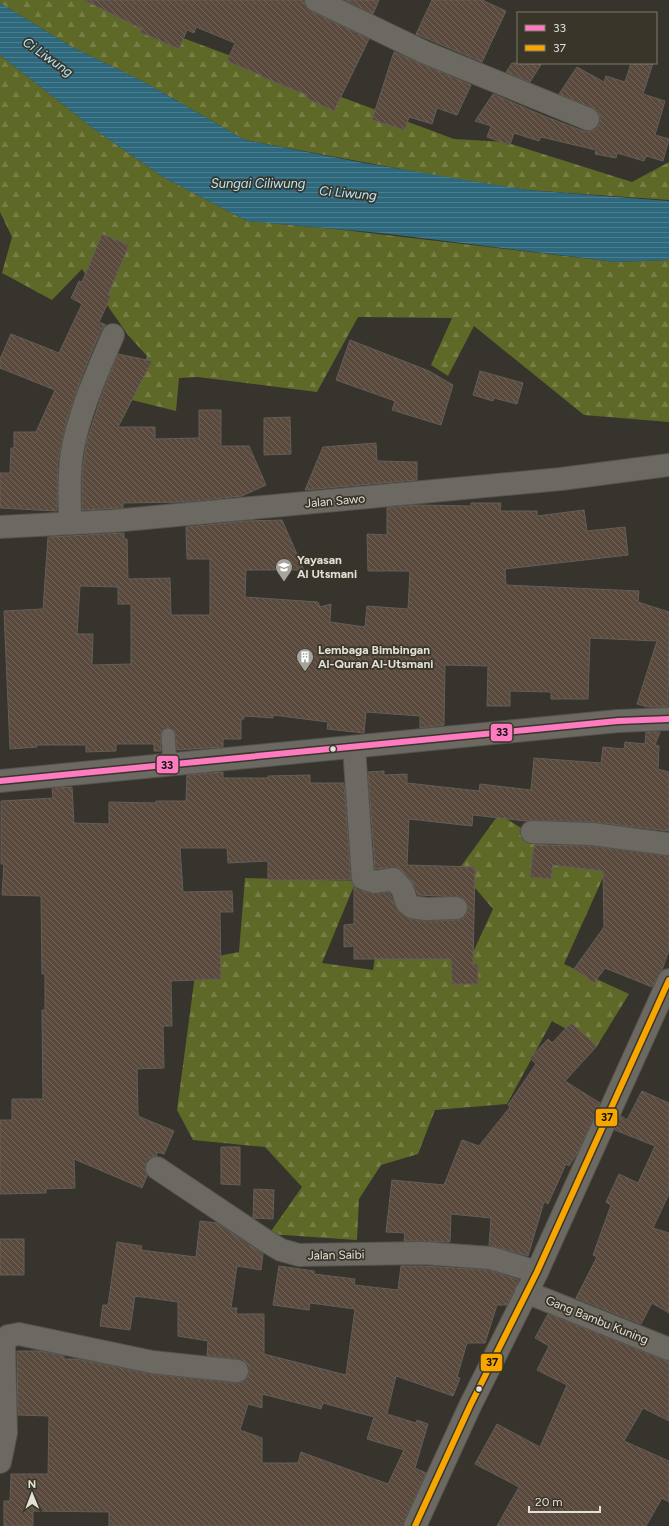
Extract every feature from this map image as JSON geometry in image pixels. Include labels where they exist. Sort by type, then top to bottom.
[{"type":"street","points":[[316,0],[424,52],[588,118]]},
{"type":"street","points":[[70,523],[70,472],[75,437],[88,396],[112,335]]},
{"type":"street","name":"Jalan Sawo","points":[[0,527],[129,520],[553,480],[669,465]]},
{"type":"street","points":[[0,781],[618,721],[669,719]]},
{"type":"street","points":[[354,747],[363,878],[375,882],[393,879],[402,888],[408,903],[412,906],[426,909],[456,908]]},
{"type":"street","points":[[532,832],[592,834],[669,844]]},
{"type":"street","points":[[415,1526],[526,1292],[537,1272],[669,980]]},
{"type":"street","name":"Jalan Saibi","points":[[157,1168],[266,1241],[281,1250],[299,1255],[423,1253],[491,1258],[537,1272]]},
{"type":"street","name":"Gang Bambu Kuning","points":[[526,1292],[669,1349]]},
{"type":"street","points":[[0,1462],[3,1433],[4,1344],[8,1336],[12,1334],[19,1334],[152,1362],[237,1371]]},
{"type":"lane","points":[[168,735],[170,765]]},
{"type":"green space","points":[[0,0],[101,0],[100,7],[454,139],[505,142],[632,182],[669,162],[669,200],[527,190],[449,178],[245,140],[144,82],[70,46],[0,3]]},
{"type":"green space","points":[[0,55],[94,129],[163,177],[247,221],[335,229],[616,262],[669,260],[669,422],[584,415],[474,326],[448,376],[431,365],[452,318],[358,317],[317,392],[198,377],[179,378],[176,411],[132,400],[147,356],[128,335],[82,269],[52,300],[2,273],[12,237],[0,212]]},
{"type":"green space","points":[[499,814],[570,859],[606,871],[564,964],[629,994],[597,1046],[552,1021],[507,1104],[435,1110],[418,1154],[381,1165],[359,1199],[357,1240],[269,1234],[302,1187],[265,1147],[193,1140],[177,1110],[197,960],[239,952],[245,878],[356,881],[322,963],[373,970],[378,939],[469,961],[493,909],[459,869]]},
{"type":"water","name":"Sungai Ciliwung","points":[[0,3],[70,46],[144,82],[245,140],[364,163],[527,190],[669,201],[669,260],[616,262],[381,233],[247,221],[163,177],[94,129],[0,55]]},
{"type":"building","points":[[84,0],[304,0],[306,7],[311,11],[369,39],[334,111],[306,98],[307,95],[227,61],[235,43],[196,27],[194,33],[187,30],[179,49],[140,32],[142,29]]},
{"type":"building","points":[[345,0],[379,0],[373,14]]},
{"type":"building","points":[[432,0],[482,0],[506,11],[482,62],[416,34]]},
{"type":"building","points":[[394,52],[471,85],[457,115],[437,108],[432,124],[409,117],[405,130],[372,120]]},
{"type":"building","points":[[512,63],[541,64],[530,82],[506,72]]},
{"type":"building","points":[[631,64],[653,64],[643,94],[665,101],[655,135],[669,139],[663,161],[646,156],[644,161],[617,153],[616,158],[595,154],[596,150],[541,137],[539,141],[514,133],[510,145],[487,137],[491,126],[475,121],[493,94],[583,131],[590,131],[596,129],[600,123],[598,111],[559,94],[577,67],[604,82],[606,76],[625,82]]},
{"type":"building","points":[[102,234],[129,245],[108,295],[111,296],[99,322],[106,325],[101,330],[83,373],[67,419],[58,461],[57,511],[0,508],[0,473],[10,473],[11,448],[14,448],[14,432],[36,432],[55,390],[0,368],[0,359],[11,334],[59,353],[82,304],[71,298],[79,281],[82,282]]},
{"type":"building","points":[[350,340],[429,371],[453,385],[441,425],[392,410],[395,401],[336,380]]},
{"type":"building","points":[[118,354],[152,361],[118,427],[155,427],[155,439],[199,438],[199,410],[221,410],[221,446],[249,446],[266,485],[242,496],[184,502],[123,503],[123,508],[82,510],[82,471],[87,441],[101,397]]},
{"type":"building","points":[[480,371],[523,383],[517,404],[494,398],[493,401],[473,395]]},
{"type":"building","points":[[290,417],[291,454],[264,455],[264,418]]},
{"type":"building","points":[[376,443],[377,461],[417,462],[417,480],[305,490],[323,447]]},
{"type":"building","points":[[471,503],[501,503],[500,511],[537,511],[537,516],[584,510],[587,531],[625,527],[628,555],[505,569],[506,585],[639,591],[638,602],[669,612],[668,707],[648,707],[637,704],[657,641],[590,638],[588,699],[551,699],[551,692],[510,691],[510,706],[487,706],[488,666],[445,665],[444,725],[420,728],[420,716],[366,712],[364,733],[327,729],[328,722],[273,715],[273,718],[244,716],[244,719],[241,719],[241,739],[223,739],[223,747],[177,750],[175,731],[168,727],[161,732],[161,751],[154,751],[154,744],[116,744],[116,751],[86,752],[86,745],[36,745],[37,747],[10,749],[4,611],[43,609],[48,537],[124,533],[124,539],[127,539],[128,579],[170,578],[171,615],[210,615],[210,559],[187,559],[186,527],[246,521],[282,520],[304,570],[246,570],[245,597],[318,602],[320,607],[331,604],[330,622],[365,627],[367,606],[408,609],[410,571],[368,571],[367,534],[387,535],[387,508],[417,505],[471,506]],"holes":[[[80,586],[118,587],[118,604],[131,604],[131,664],[92,665],[93,634],[77,634]]]},
{"type":"building","points":[[646,732],[660,732],[655,745],[659,746],[658,769],[669,772],[669,831],[594,822],[526,821],[473,815],[472,826],[409,819],[407,865],[475,867],[473,964],[478,964],[478,984],[452,984],[451,959],[354,959],[354,946],[344,947],[344,925],[354,924],[354,886],[371,894],[389,892],[399,912],[410,919],[426,921],[457,920],[463,918],[467,914],[468,908],[466,901],[462,897],[418,895],[411,879],[397,867],[375,869],[368,772],[384,771],[384,775],[407,774],[407,783],[479,791],[480,784],[531,790],[534,758],[601,763],[603,747],[624,749],[625,742],[645,744]]},
{"type":"building","points":[[223,772],[223,778],[268,778],[268,776],[310,775],[310,783],[344,783],[351,880],[268,880],[268,861],[228,863],[227,848],[180,848],[183,892],[232,891],[233,912],[220,912],[221,979],[171,981],[172,1026],[163,1026],[164,1068],[137,1069],[138,1116],[174,1131],[164,1154],[158,1152],[156,1156],[151,1157],[146,1161],[145,1168],[147,1176],[142,1188],[74,1159],[75,1188],[46,1189],[46,1193],[0,1194],[0,1120],[12,1120],[12,1099],[43,1099],[42,1010],[45,1010],[45,974],[42,974],[41,896],[2,895],[4,864],[1,864],[1,801],[53,798],[52,788],[72,787],[74,823],[109,824],[109,802],[156,803],[156,801],[186,801],[187,775]]},
{"type":"building","points":[[534,845],[591,846],[669,856],[669,950],[662,970],[652,987],[605,968],[594,983],[574,969],[604,927],[603,871],[553,865],[551,879],[530,877]]},
{"type":"building","points":[[571,1023],[597,1046],[565,1081],[600,1103],[578,1152],[569,1166],[566,1164],[548,1204],[544,1202],[528,1256],[489,1245],[491,1218],[451,1214],[450,1242],[404,1241],[405,1233],[386,1232],[392,1180],[444,1185],[462,1140],[479,1146],[510,1107],[508,1105],[536,1064],[530,1058],[548,1039],[552,1043]]},
{"type":"building","points":[[642,1091],[669,1103],[669,1194],[653,1228],[669,1233],[669,1313],[652,1303],[641,1324],[576,1298],[597,1257],[593,1255],[611,1205],[606,1202],[619,1174],[638,1183],[655,1146],[615,1130],[621,1116],[627,1120]]},
{"type":"building","points":[[221,1147],[240,1147],[240,1185],[221,1184]]},
{"type":"building","points":[[254,1189],[274,1190],[273,1219],[253,1218]]},
{"type":"building","points":[[200,1221],[217,1223],[263,1254],[261,1270],[237,1266],[231,1308],[237,1308],[236,1314],[264,1314],[264,1354],[346,1375],[355,1309],[310,1303],[309,1310],[273,1305],[279,1266],[314,1271],[314,1274],[355,1279],[354,1285],[398,1290],[401,1266],[489,1270],[519,1280],[507,1305],[497,1305],[485,1343],[467,1343],[457,1377],[460,1378],[453,1396],[396,1376],[387,1414],[416,1423],[417,1420],[428,1424],[415,1468],[426,1473],[402,1526],[109,1526],[109,1512],[33,1511],[33,1526],[4,1526],[4,1501],[10,1501],[11,1474],[48,1474],[49,1416],[18,1415],[17,1351],[41,1351],[64,1356],[64,1359],[77,1359],[151,1374],[236,1383],[242,1382],[247,1378],[249,1366],[244,1361],[207,1355],[208,1341],[178,1336],[178,1302],[135,1296],[130,1330],[100,1326],[103,1305],[108,1305],[117,1242],[142,1246],[141,1250],[196,1257]],"holes":[[[262,1394],[321,1409],[323,1403],[374,1417],[367,1439],[404,1450],[388,1484],[301,1452],[298,1463],[262,1463],[262,1438],[240,1430],[248,1404],[262,1408]]]},
{"type":"building","points":[[0,1239],[24,1239],[24,1275],[0,1275]]},
{"type":"building","points":[[548,1314],[669,1362],[669,1421],[643,1408],[624,1441],[669,1461],[669,1502],[662,1498],[646,1526],[497,1526],[519,1487],[475,1464],[497,1424],[540,1447],[567,1385],[537,1370],[549,1346],[535,1338]]},
{"type":"transit line","name":"33","points":[[0,781],[618,721],[669,719]]},
{"type":"transit line","name":"37","points":[[415,1526],[470,1406],[537,1272],[669,980]]},
{"type":"place","name":"Yayasan Al Utsmani","points":[[284,582]]},
{"type":"place","name":"Lembaga Bimbingan Al-Quran Al-Utsmani","points":[[305,672]]},
{"type":"water label","name":"Ci Liwung","points":[[48,57]]},
{"type":"water label","name":"Ci Liwung","points":[[348,193]]}]
